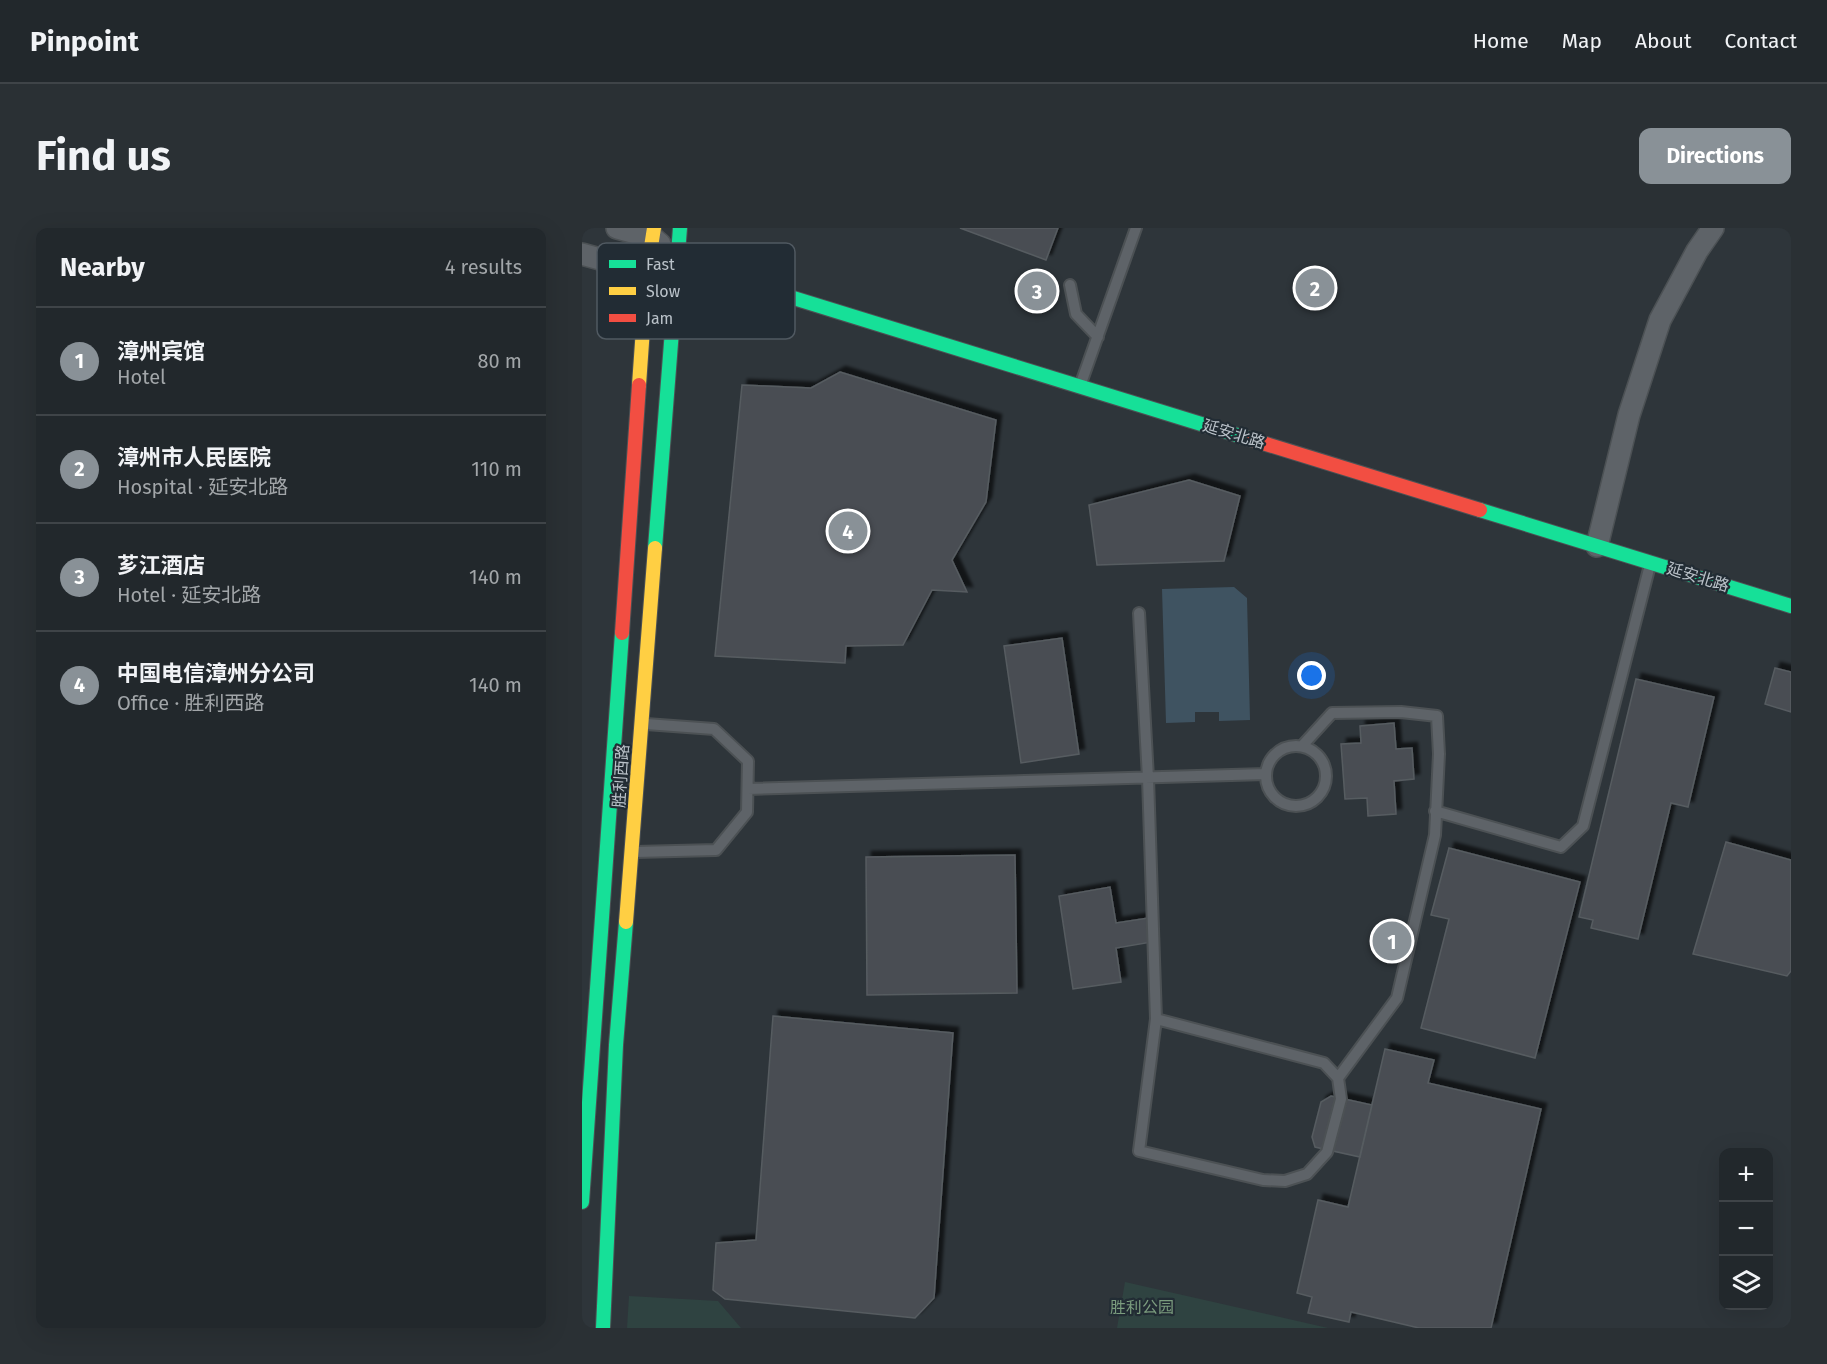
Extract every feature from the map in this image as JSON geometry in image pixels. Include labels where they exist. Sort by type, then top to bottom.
[{"type":"main road","name":"胜利西路","points":[[679,243],[680,228]]},
{"type":"main road","name":"延安北路","points":[[795,298],[1791,606]]},
{"type":"main road","name":"胜利西路","points":[[582,1202],[586,1068],[642,339]]},
{"type":"main road","name":"胜利西路","points":[[603,1328],[616,1045],[671,339]]},
{"type":"street","points":[[616,228],[654,233]]},
{"type":"street","points":[[1597,546],[1629,415],[1660,320],[1697,251],[1713,228]]},
{"type":"street","points":[[582,254],[597,258]]},
{"type":"lane","points":[[1080,386],[1136,228]]},
{"type":"lane","points":[[1070,285],[1076,314],[1098,337]]},
{"type":"lane","points":[[1435,811],[1561,847],[1583,826],[1650,562]]},
{"type":"lane","points":[[1139,613],[1148,778],[1156,1019],[1139,1151],[1263,1180],[1285,1181],[1307,1174],[1327,1152],[1341,1099],[1338,1078],[1324,1063],[1156,1019]]},
{"type":"lane","points":[[1302,746],[1332,713],[1401,712],[1437,716],[1439,754],[1435,835],[1398,998],[1338,1078]]},
{"type":"lane","points":[[631,853],[716,850],[747,812],[748,761],[714,729],[641,724]]},
{"type":"lane","points":[[1291,746],[1302,746],[1312,750],[1324,766],[1324,786],[1313,801],[1295,807],[1285,805],[1270,793],[1266,784],[1266,774],[1274,755],[1291,746]]},
{"type":"lane","points":[[748,789],[1266,774]]},
{"type":"green space","name":"胜利公园","points":[[1125,1282],[1328,1328],[1117,1328]]},
{"type":"green space","points":[[629,1296],[718,1301],[741,1328],[627,1328]]},
{"type":"water","points":[[1234,587],[1247,598],[1250,720],[1219,721],[1219,712],[1195,712],[1195,722],[1166,723],[1162,589]]},
{"type":"building","points":[[960,228],[1058,228],[1046,260]]},
{"type":"building","points":[[840,372],[996,420],[986,502],[952,560],[967,592],[932,590],[903,645],[846,646],[845,663],[715,656],[742,385],[811,388]]},
{"type":"building","points":[[1189,480],[1240,496],[1224,561],[1097,565],[1089,505]]},
{"type":"building","points":[[1062,638],[1079,754],[1021,763],[1004,646]]},
{"type":"building","points":[[1775,668],[1791,672],[1791,712],[1765,704]]},
{"type":"building","points":[[1636,679],[1714,697],[1688,807],[1671,803],[1638,939],[1591,928],[1593,920],[1579,917]]},
{"type":"building","points":[[1394,723],[1396,749],[1412,748],[1414,779],[1394,781],[1396,814],[1368,816],[1367,798],[1345,799],[1341,744],[1361,743],[1360,726]]},
{"type":"building","points":[[1726,842],[1791,860],[1791,971],[1787,976],[1693,954]]},
{"type":"building","points":[[1449,848],[1580,882],[1535,1058],[1421,1028],[1449,919],[1431,915]]},
{"type":"building","points":[[1015,855],[1017,993],[867,995],[866,857]]},
{"type":"building","points":[[1110,887],[1116,923],[1148,918],[1152,942],[1116,948],[1121,982],[1073,989],[1059,896]]},
{"type":"building","points":[[773,1016],[953,1033],[934,1298],[915,1318],[725,1299],[713,1290],[716,1243],[756,1240]]},
{"type":"building","points":[[1385,1049],[1434,1060],[1428,1083],[1541,1109],[1491,1328],[1419,1328],[1351,1312],[1349,1322],[1308,1313],[1312,1297],[1297,1293],[1318,1200],[1348,1207]]},
{"type":"building","points":[[1331,1096],[1372,1105],[1360,1157],[1315,1147],[1312,1137],[1321,1102]]},
{"type":"traffic: fast","points":[[679,243],[680,228]]},
{"type":"traffic: fast","points":[[795,298],[1253,440]]},
{"type":"traffic: fast","points":[[655,548],[671,339]]},
{"type":"traffic: fast","points":[[1480,510],[1791,606]]},
{"type":"traffic: fast","points":[[582,1202],[622,633]]},
{"type":"traffic: fast","points":[[603,1328],[616,1045],[626,922]]},
{"type":"traffic: slow","points":[[652,243],[654,228]]},
{"type":"traffic: slow","points":[[639,385],[642,339]]},
{"type":"traffic: slow","points":[[626,922],[655,548]]},
{"type":"traffic: jam","points":[[622,633],[639,385]]},
{"type":"traffic: jam","points":[[1253,440],[1480,510]]},
{"type":"place","name":"漳州市人民医院","points":[[1315,288]]},
{"type":"place","name":"芗江酒店","points":[[1037,291]]},
{"type":"place","name":"中国电信漳州分公司","points":[[848,531]]},
{"type":"place","name":"漳州宾馆","points":[[1392,941]]}]
